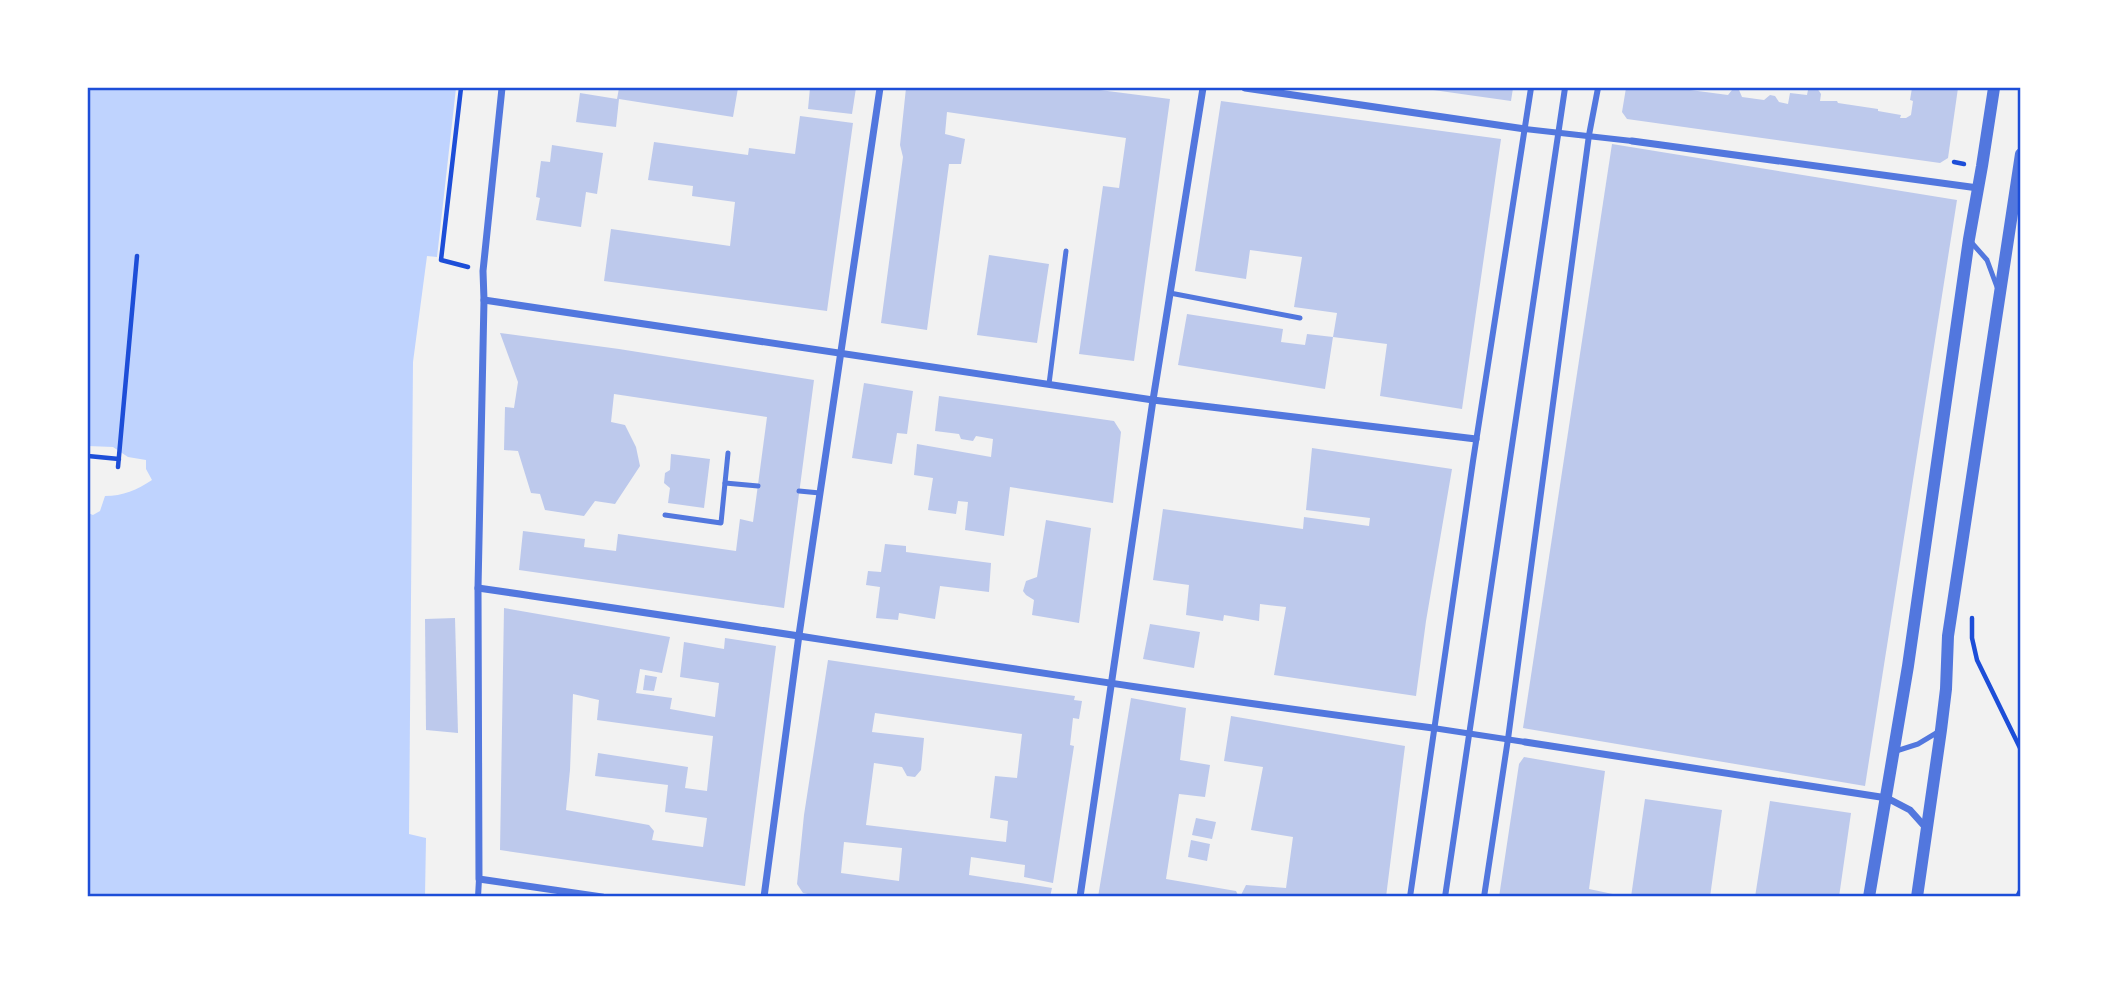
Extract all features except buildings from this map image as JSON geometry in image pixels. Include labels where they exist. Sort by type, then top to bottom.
[{"type":"street","points":[[478,897],[478,588],[483,271],[502,88]]},
{"type":"street","points":[[764,897],[799,635],[880,88]]},
{"type":"street","points":[[1080,897],[1153,400],[1203,88]]},
{"type":"street","points":[[1245,88],[1525,129],[1589,135],[1978,188]]},
{"type":"street","points":[[1410,897],[1476,439],[1531,88]]},
{"type":"street","points":[[1445,897],[1565,88]]},
{"type":"street","points":[[1484,897],[1508,739],[1589,135],[1598,88]]},
{"type":"street","points":[[1870,897],[1908,666],[1969,239],[1994,88]]},
{"type":"street","points":[[1917,897],[1946,689],[1948,636],[2021,154]]},
{"type":"street","points":[[484,300],[1153,400],[1476,439]]},
{"type":"street","points":[[478,588],[1226,701],[1508,739],[1887,798],[1910,810],[1927,830]]},
{"type":"street","points":[[479,878],[602,897]]},
{"type":"lane","points":[[1969,239],[1987,260],[2000,297]]},
{"type":"lane","points":[[1049,384],[1066,251]]},
{"type":"lane","points":[[1170,293],[1300,317]]},
{"type":"lane","points":[[665,515],[721,523],[729,453]]},
{"type":"lane","points":[[725,483],[758,486]]},
{"type":"lane","points":[[799,491],[820,493]]},
{"type":"lane","points":[[1893,752],[1918,744],[1941,730]]},
{"type":"path","points":[[461,88],[440,261],[483,271]]},
{"type":"path","points":[[118,467],[137,256]]},
{"type":"path","points":[[88,456],[119,459]]},
{"type":"path","points":[[1971,610],[1976,660],[2021,751]]},
{"type":"path","points":[[2017,897],[2021,889]]},
{"type":"water","points":[[88,88],[456,88],[437,257],[427,256],[413,362],[409,834],[426,838],[425,896],[88,896],[88,513],[93,515],[100,511],[105,496],[130,492],[152,480],[146,469],[146,460],[128,457],[113,447],[88,446]]}]
